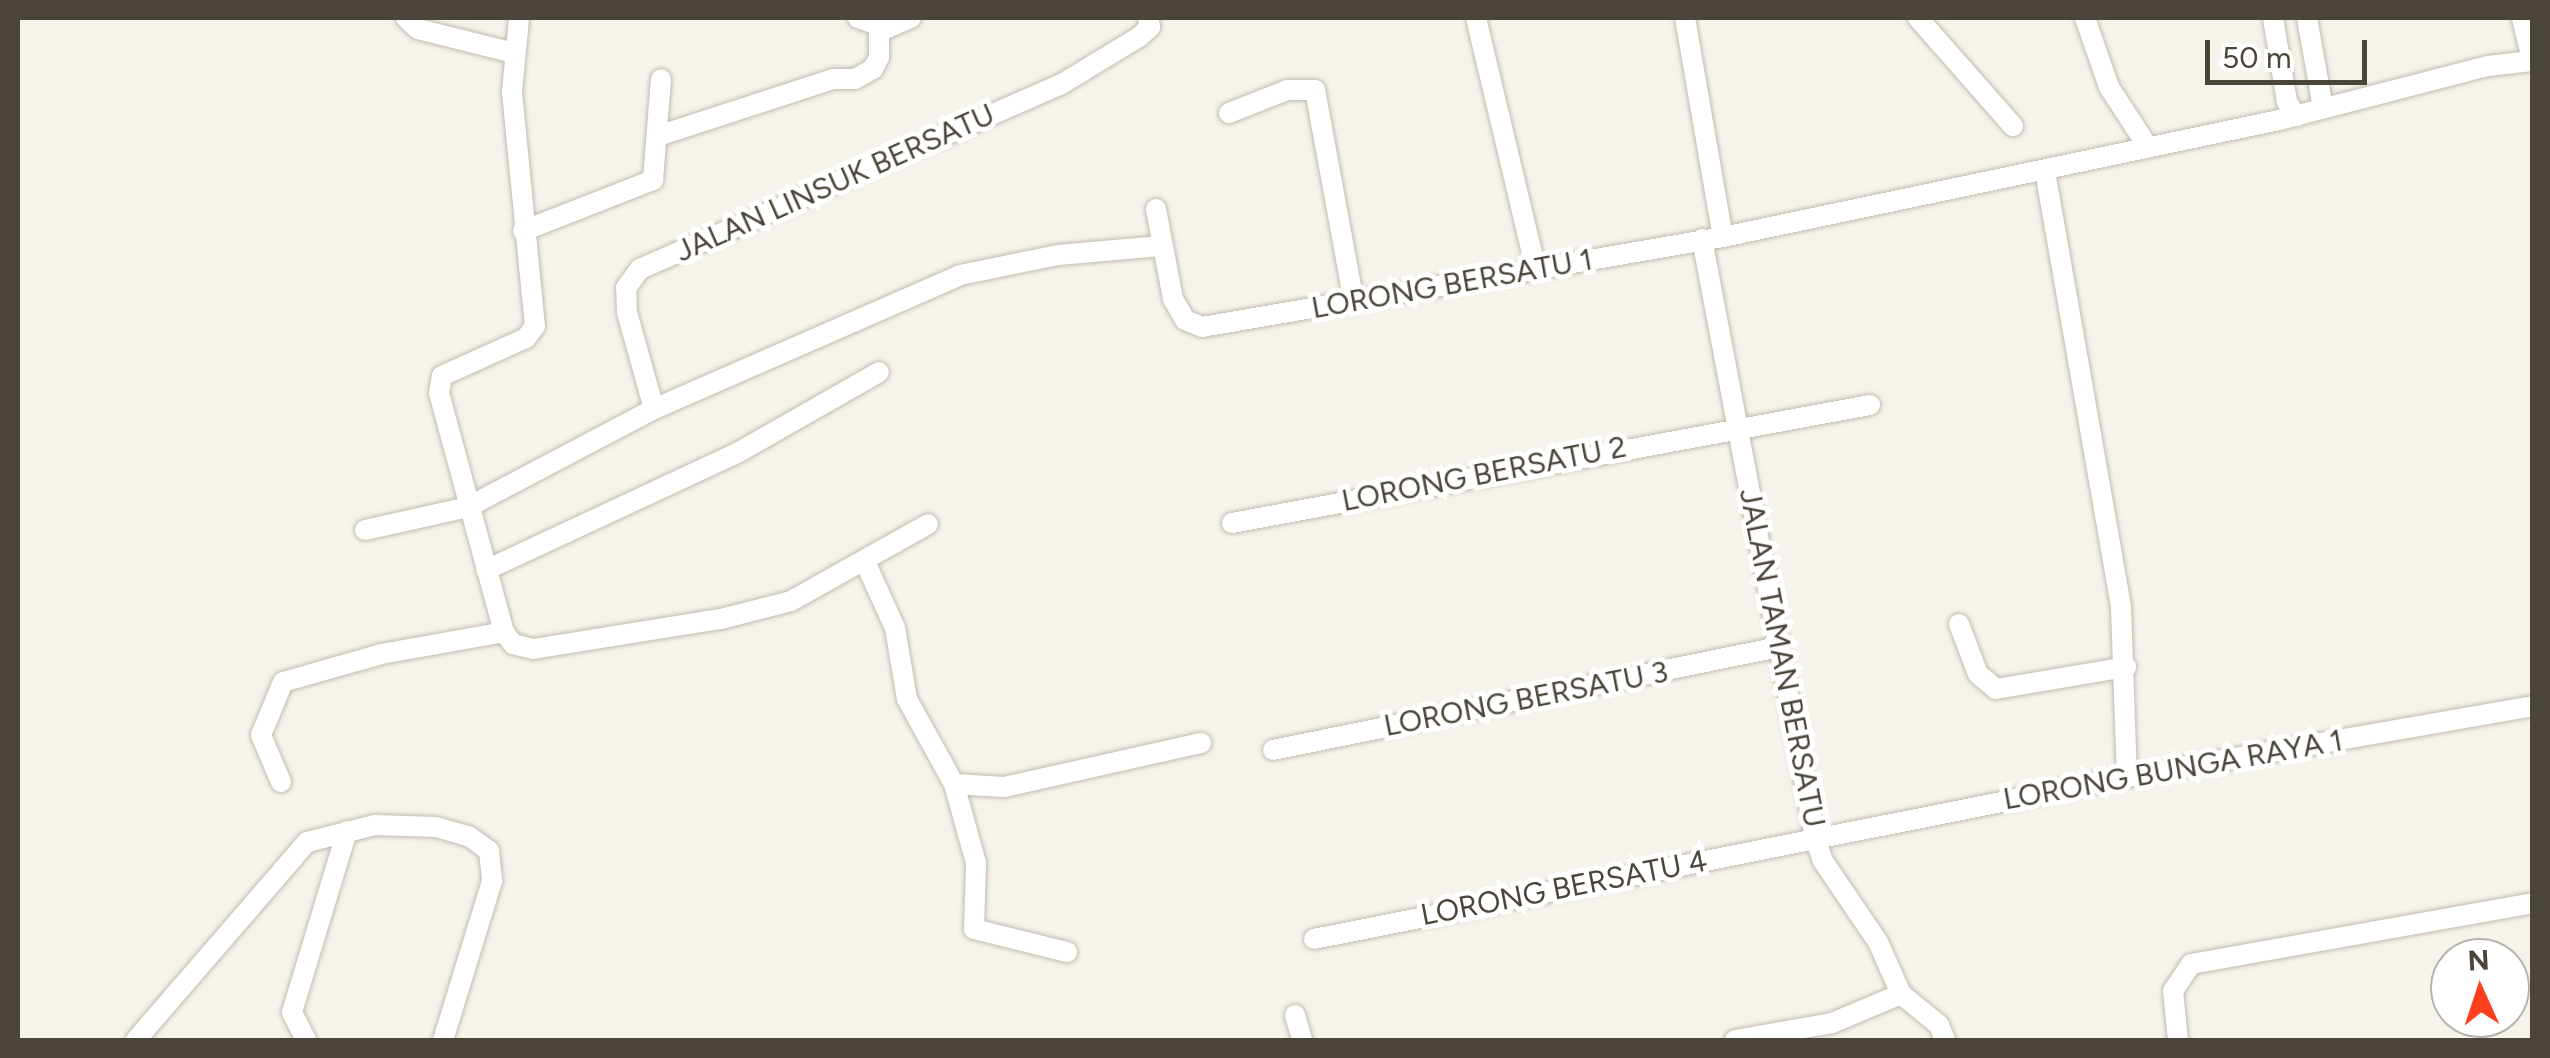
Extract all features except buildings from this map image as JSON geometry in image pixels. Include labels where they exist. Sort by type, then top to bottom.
[{"type":"street","points":[[406,18],[418,29],[514,54]]},
{"type":"street","points":[[518,18],[514,54],[524,231],[535,326],[526,338],[442,376],[439,393],[504,632],[514,644],[533,649],[722,619],[792,600],[866,564],[928,524]]},
{"type":"street","points":[[858,18],[879,27],[911,18]]},
{"type":"street","name":"JALAN LINSUK BERSATU","points":[[654,409],[628,312],[626,288],[640,269],[1060,85],[1140,37],[1150,26],[1148,18]]},
{"type":"street","points":[[1476,18],[1536,269]]},
{"type":"street","name":"JALAN TAMAN BERSATU","points":[[1685,18],[1735,425],[1766,553],[1779,647],[1815,837],[1823,861],[1878,942],[1901,994],[1939,1025],[1945,1040]]},
{"type":"street","points":[[1918,18],[2013,126]]},
{"type":"street","points":[[2085,18],[2110,88],[2148,148]]},
{"type":"street","points":[[2273,18],[2287,102],[2296,116]]},
{"type":"street","points":[[2306,18],[2323,108]]},
{"type":"street","points":[[2522,18],[2532,60]]},
{"type":"street","points":[[660,135],[833,79],[854,79],[873,70],[879,56],[879,27]]},
{"type":"street","name":"LORONG BERSATU 1","points":[[1161,246],[1173,299],[1185,320],[1202,328],[1712,238],[2044,172],[2296,116],[2488,66],[2532,60]]},
{"type":"street","points":[[524,231],[653,180],[662,79]]},
{"type":"street","points":[[1229,114],[1287,90],[1315,90],[1354,302]]},
{"type":"street","points":[[2044,172],[2105,500],[2126,667],[2127,777]]},
{"type":"street","points":[[365,530],[468,507],[654,409],[960,275],[1058,256],[1161,246],[1156,209]]},
{"type":"street","points":[[486,570],[739,452],[879,372]]},
{"type":"street","name":"LORONG BERSATU 2","points":[[1232,523],[1735,425],[1870,404]]},
{"type":"street","points":[[866,564],[895,628],[907,700],[954,784],[976,863],[974,929],[1067,952]]},
{"type":"street","points":[[1958,624],[1978,674],[1996,689],[2126,667]]},
{"type":"street","points":[[281,782],[261,736],[283,682],[381,654],[504,632]]},
{"type":"street","name":"LORONG BERSATU 3","points":[[1273,750],[1779,647]]},
{"type":"street","name":"LORONG BUNGA RAYA 1","points":[[1815,837],[2532,706]]},
{"type":"street","points":[[954,784],[1004,787],[1201,743]]},
{"type":"street","points":[[136,1040],[307,842],[348,831],[436,827],[470,837],[489,851],[492,881],[443,1040]]},
{"type":"street","points":[[306,1040],[292,1012],[348,831]]},
{"type":"street","name":"LORONG BERSATU 4","points":[[1314,939],[1815,837]]},
{"type":"street","points":[[2178,1040],[2173,992],[2190,964],[2532,903]]},
{"type":"street","points":[[1735,1040],[1832,1022],[1901,994]]},
{"type":"street","points":[[1296,1015],[1302,1040]]}]
